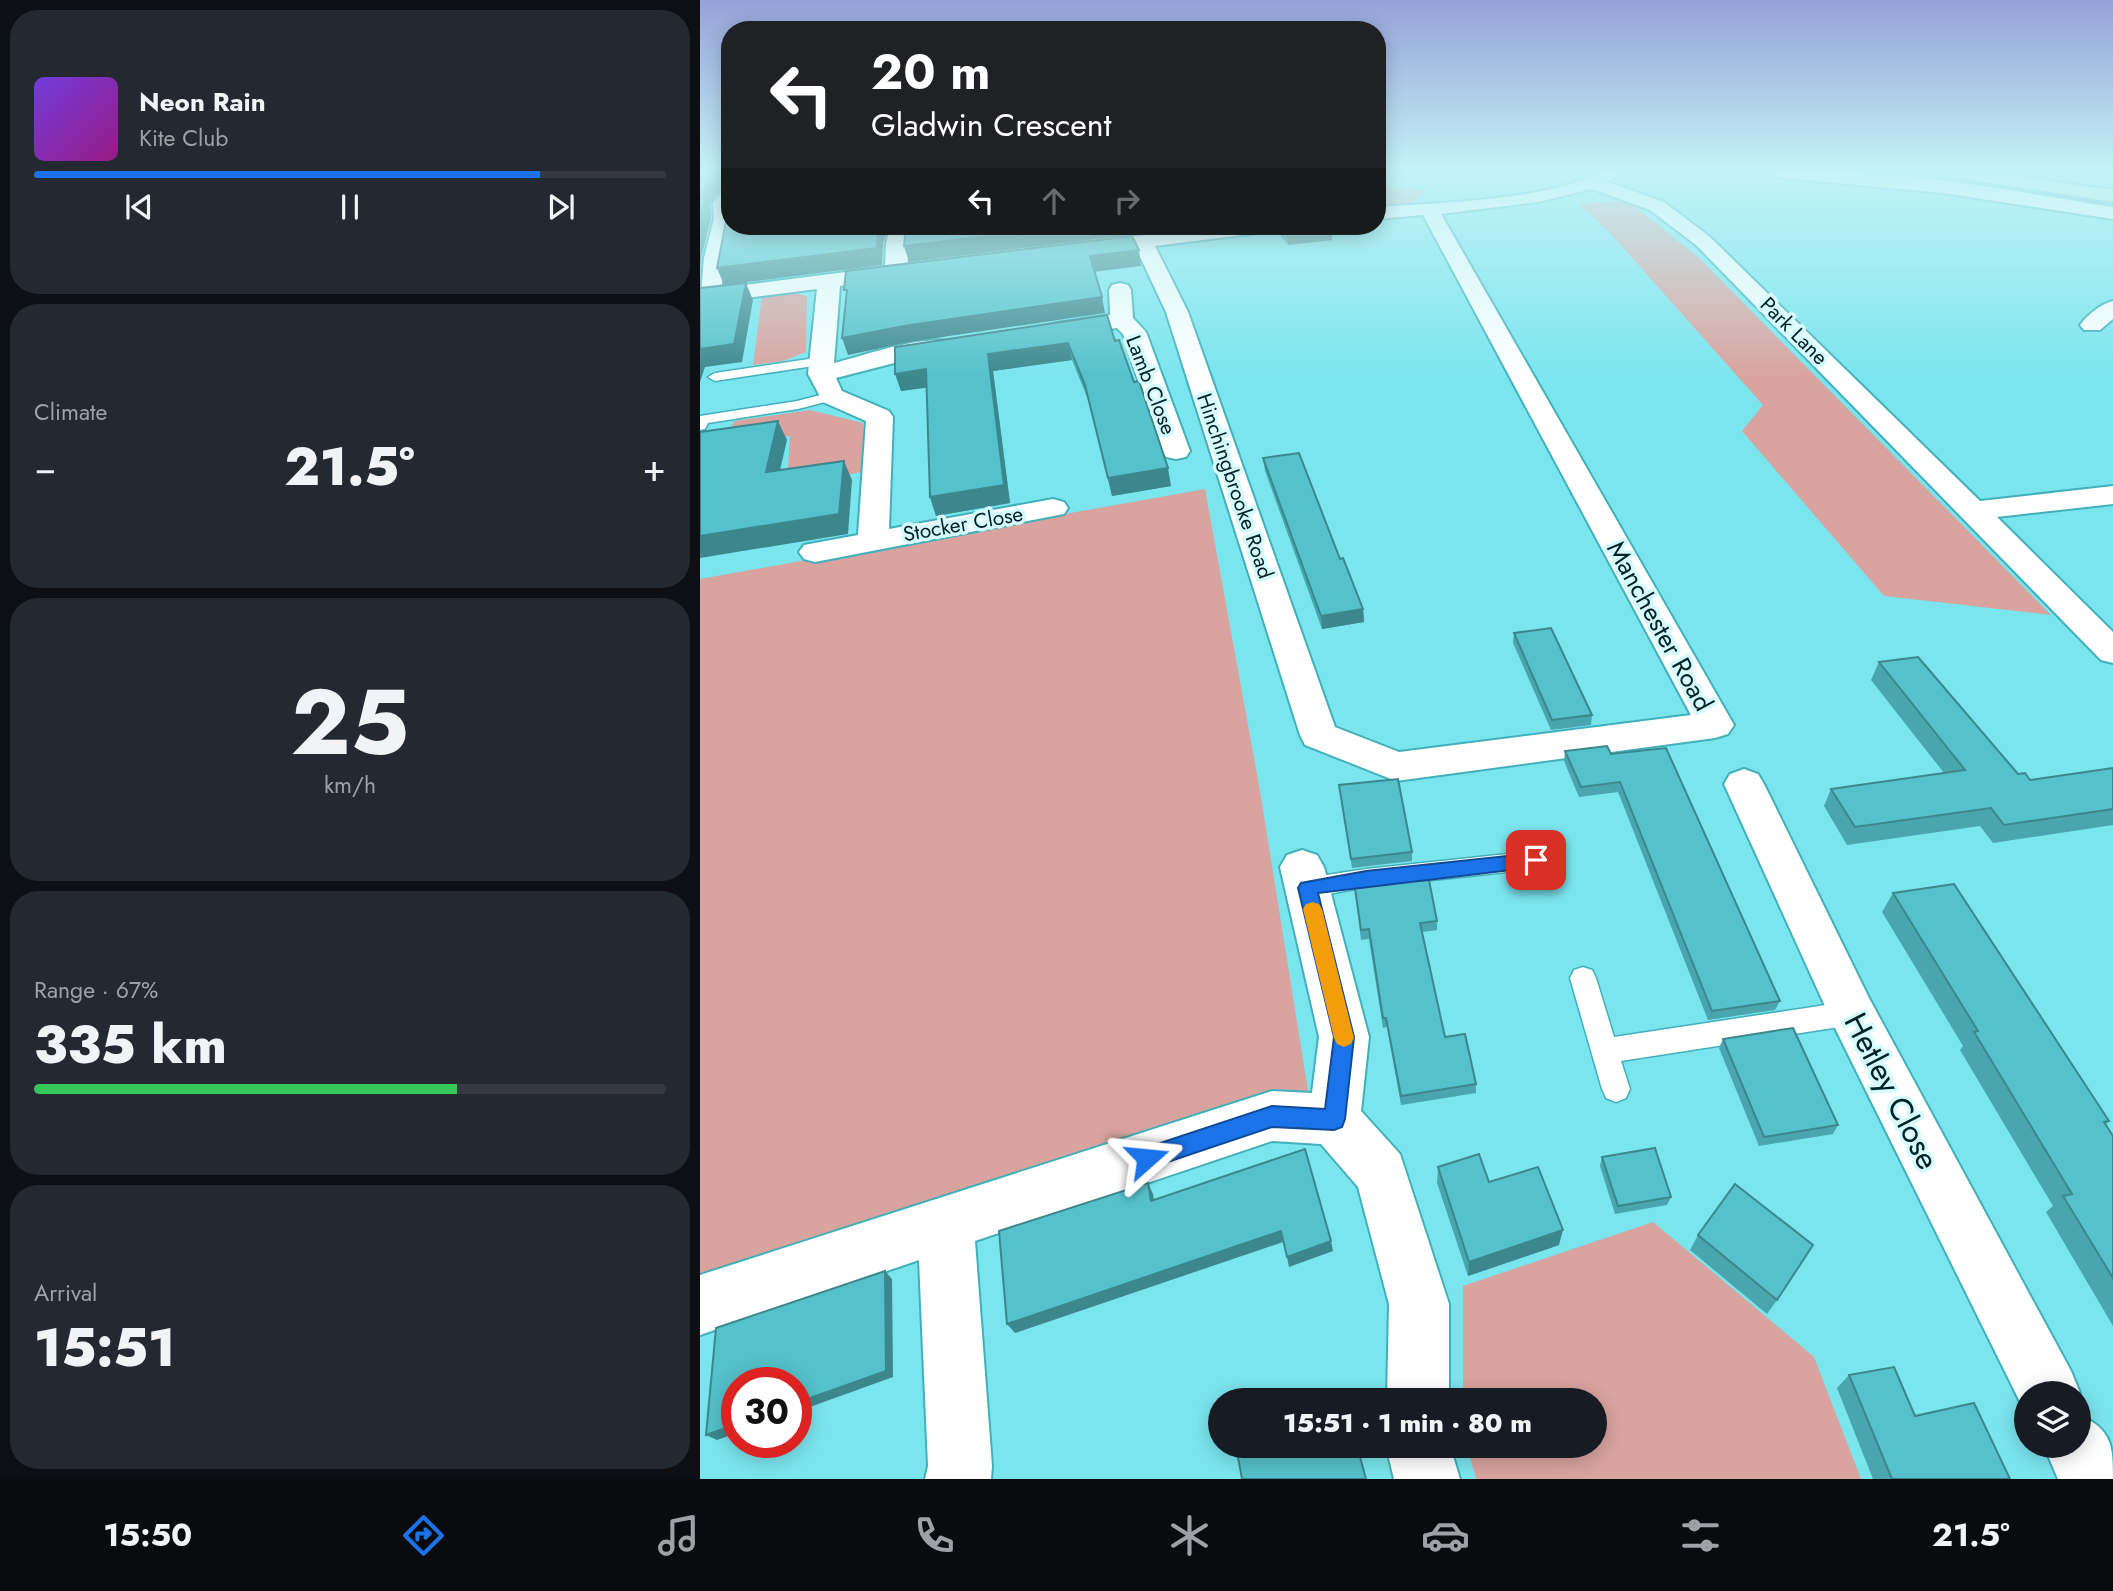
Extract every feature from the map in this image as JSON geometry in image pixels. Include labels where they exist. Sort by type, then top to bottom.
[{"type":"street","points":[[718,241],[705,297],[922,269]]},
{"type":"street","points":[[896,272],[897,241]]},
{"type":"street","points":[[1092,248],[1112,241]]},
{"type":"street","name":"Hinchingbrooke Road","points":[[1127,241],[1177,313],[1318,735]]},
{"type":"street","name":"Manchester Road","points":[[1318,735],[1396,767],[1715,725],[1447,241]]},
{"type":"street","name":"Park Lane","points":[[1703,241],[2113,652]]},
{"type":"street","points":[[829,281],[825,377],[910,352],[963,344]]},
{"type":"street","name":"Lamb Close","points":[[1119,290],[1122,320],[1134,332],[1176,451]]},
{"type":"street","points":[[2092,324],[2113,308]]},
{"type":"street","name":"Lamb Close","points":[[1030,334],[1122,320]]},
{"type":"street","name":"Stocker Close","points":[[825,377],[880,417],[873,541]]},
{"type":"street","points":[[1974,511],[2113,495]]},
{"type":"street","name":"Stocker Close","points":[[815,552],[1053,508]]},
{"type":"street","name":"Hetley Close","points":[[1744,784],[1852,1013],[2043,1381]]},
{"type":"street","points":[[1305,877],[1344,1037],[1334,1119]]},
{"type":"street","points":[[700,1305],[1272,1116],[1334,1119],[1381,1173],[1419,1304],[1418,1388]]},
{"type":"street","points":[[946,1224],[960,1466],[958,1479]]},
{"type":"street","points":[[1421,1458],[1427,1479]]},
{"type":"street","points":[[2082,1458],[2093,1479]]},
{"type":"lane","points":[[715,377],[825,377]]},
{"type":"lane","points":[[700,426],[702,420],[798,405],[825,377]]},
{"type":"lane","points":[[1305,877],[1366,878],[1536,860]]},
{"type":"lane","points":[[1583,978],[1616,1089]]},
{"type":"lane","points":[[1605,1051],[1852,1013]]},
{"type":"shaded area","points":[[1617,241],[1678,241],[1698,257],[2051,615],[1884,596],[1742,431],[1763,405]]},
{"type":"shaded area","points":[[794,293],[807,296],[806,352],[783,361],[753,365],[762,296]]},
{"type":"shaded area","points":[[810,410],[863,423],[863,472],[787,484],[790,436],[726,443],[734,421]]},
{"type":"shaded area","points":[[1205,489],[1260,791],[1309,1097],[700,1291],[700,579]]},
{"type":"shaded area","points":[[1653,1222],[1814,1357],[1861,1479],[1476,1479],[1470,1458],[1607,1458],[1607,1388],[1463,1388],[1463,1286]]},
{"type":"building","points":[[722,241],[877,241],[877,248],[717,268]]},
{"type":"building","points":[[904,241],[945,241],[904,246]]},
{"type":"building","points":[[1091,241],[1135,241],[1139,250],[1090,256],[1102,297],[904,326],[842,338],[847,290],[844,290],[846,271]]},
{"type":"building","points":[[746,283],[734,344],[700,349],[700,288]]},
{"type":"building","points":[[1107,315],[1115,341],[1119,340],[1134,382],[1139,381],[1168,468],[1108,478],[1085,385],[1068,343],[988,354],[1004,485],[930,497],[926,369],[895,374],[895,347]]},
{"type":"building","points":[[778,421],[766,472],[844,461],[839,514],[700,536],[700,432]]},
{"type":"building","points":[[1299,453],[1340,559],[1343,558],[1363,609],[1321,616],[1263,458]]},
{"type":"building","points":[[1551,628],[1592,715],[1552,720],[1514,633]]},
{"type":"building","points":[[1918,657],[2018,774],[2025,773],[2030,780],[2113,768],[2113,809],[2004,825],[1991,808],[1855,827],[1831,789],[1965,770],[1879,662]]},
{"type":"building","points":[[1607,746],[1611,754],[1666,748],[1780,1001],[1712,1011],[1620,782],[1581,787],[1565,751]]},
{"type":"building","points":[[1398,779],[1412,852],[1351,859],[1339,785]]},
{"type":"building","points":[[1417,875],[1418,881],[1429,880],[1437,921],[1420,923],[1445,1037],[1465,1034],[1476,1084],[1401,1096],[1386,1018],[1383,1018],[1369,929],[1361,930],[1354,882]]},
{"type":"building","points":[[1954,884],[2109,1121],[2104,1122],[2113,1136],[2113,1278],[2063,1196],[2072,1194],[1974,1032],[1978,1031],[1893,893]]},
{"type":"building","points":[[1793,1028],[1838,1125],[1764,1137],[1723,1039]]},
{"type":"building","points":[[1655,1148],[1671,1197],[1618,1206],[1602,1157]]},
{"type":"building","points":[[1305,1149],[1331,1241],[1287,1257],[1281,1231],[1007,1324],[999,1231],[1148,1183],[1151,1201]]},
{"type":"building","points":[[1479,1154],[1489,1182],[1538,1167],[1563,1230],[1469,1262],[1438,1167]]},
{"type":"building","points":[[1735,1184],[1813,1245],[1777,1300],[1698,1235]]},
{"type":"building","points":[[885,1271],[886,1371],[812,1397],[812,1367],[721,1367],[721,1430],[706,1435],[716,1328]]},
{"type":"building","points":[[1894,1367],[1915,1416],[1974,1403],[2010,1479],[1892,1479],[1849,1375]]},
{"type":"building","points":[[1238,1458],[1360,1458],[1366,1479],[1242,1479]]},
{"type":"slow traffic","points":[[1313,909],[1344,1038]]},
{"type":"route","points":[[1147,1158],[1272,1116],[1334,1119],[1344,1037],[1307,888],[1366,878],[1536,860]]}]
